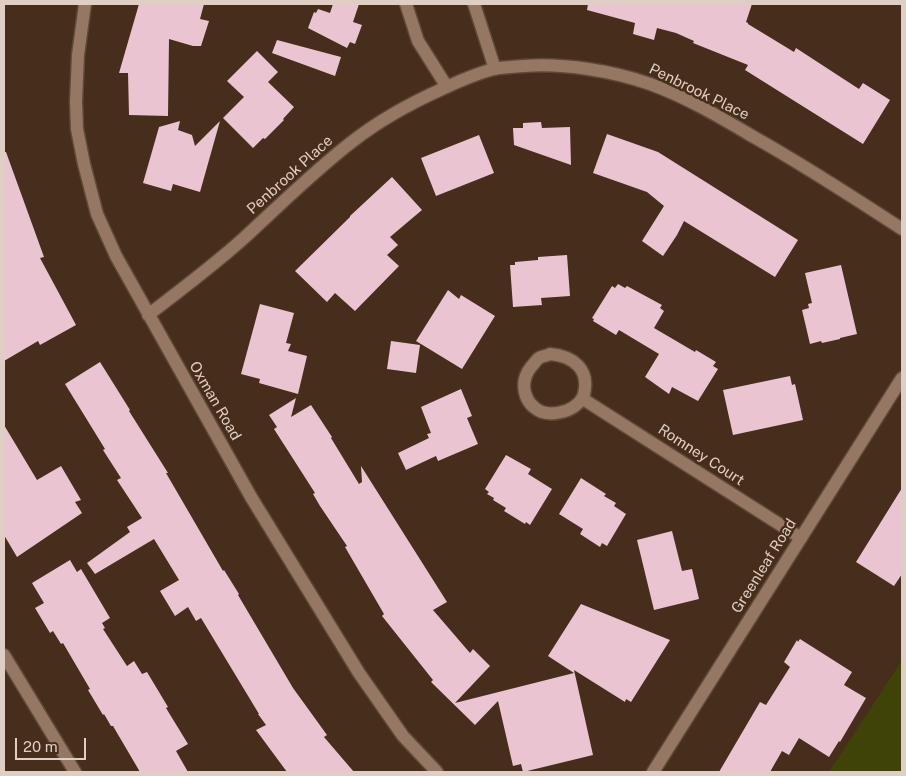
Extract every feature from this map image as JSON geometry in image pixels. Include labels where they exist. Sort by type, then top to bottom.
[{"type":"street","name":"Oxman Road","points":[[85,4],[78,55],[77,129],[97,214],[116,256],[251,497],[359,673],[403,736],[437,772]]},
{"type":"street","points":[[406,4],[418,41],[447,87]]},
{"type":"street","points":[[474,4],[495,68]]},
{"type":"street","name":"Penbrook Place","points":[[148,315],[205,272],[353,141],[388,116],[470,76],[495,68],[538,65],[563,66],[624,76],[651,84],[715,114],[789,157],[902,229]]},
{"type":"street","points":[[550,354],[561,355],[574,361],[583,371],[586,386],[583,399],[573,408],[558,414],[543,412],[533,406],[525,396],[524,385],[527,372],[538,358],[550,354]]},
{"type":"street","name":"Greenleaf Road","points":[[653,772],[902,378]]},
{"type":"street","name":"Romney Court","points":[[583,399],[801,538]]},
{"type":"street","points":[[4,655],[75,772]]},
{"type":"shaded area","points":[[902,660],[902,772],[829,772]]},
{"type":"building","points":[[139,4],[204,4],[200,19],[209,21],[201,46],[193,46],[169,39],[168,116],[129,115],[128,73],[119,73]]},
{"type":"building","points":[[333,4],[359,4],[353,22],[362,25],[355,44],[350,42],[347,48],[308,28],[314,12],[316,13],[318,9],[330,13]]},
{"type":"building","points":[[588,4],[752,4],[746,22],[748,24],[794,52],[796,48],[859,89],[863,83],[890,100],[863,144],[745,70],[748,65],[693,43],[694,41],[676,33],[657,28],[654,40],[633,34],[635,23],[587,10]]},
{"type":"building","points":[[277,40],[341,57],[335,76],[272,53]]},
{"type":"building","points":[[257,51],[278,72],[268,82],[294,107],[265,139],[263,138],[253,148],[223,118],[244,97],[227,81]]},
{"type":"building","points":[[180,121],[178,130],[192,135],[195,146],[220,121],[200,192],[173,184],[171,191],[143,183],[159,127]]},
{"type":"building","points":[[541,122],[542,128],[570,127],[571,165],[514,145],[513,128],[523,128],[523,123]]},
{"type":"building","points":[[607,134],[658,152],[798,240],[775,277],[684,221],[663,256],[642,241],[664,206],[647,192],[593,173]]},
{"type":"building","points":[[479,135],[494,173],[436,196],[421,158]]},
{"type":"building","points":[[4,152],[6,152],[44,257],[40,258],[76,325],[40,345],[38,341],[4,361]]},
{"type":"building","points":[[392,177],[422,210],[390,237],[398,245],[387,255],[399,266],[355,311],[335,293],[327,302],[295,271]]},
{"type":"building","points":[[567,255],[570,296],[541,298],[542,305],[513,307],[510,265],[515,265],[515,262],[538,260],[538,257]]},
{"type":"building","points":[[841,265],[857,334],[822,343],[821,341],[810,344],[802,310],[809,308],[808,304],[812,303],[805,273]]},
{"type":"building","points":[[618,284],[625,288],[627,286],[662,305],[660,308],[664,311],[654,328],[716,362],[713,366],[718,369],[698,401],[672,387],[669,394],[645,377],[659,354],[619,330],[616,335],[593,321],[594,319],[592,318],[612,286],[615,288]]},
{"type":"building","points":[[448,290],[459,299],[461,295],[495,316],[462,369],[416,341]]},
{"type":"building","points":[[260,304],[294,313],[286,343],[291,344],[288,351],[307,356],[298,394],[259,383],[260,379],[241,374]]},
{"type":"building","points":[[391,341],[420,345],[416,373],[387,369]]},
{"type":"building","points":[[100,362],[168,473],[166,473],[293,688],[327,735],[324,737],[354,772],[287,772],[256,730],[266,725],[201,618],[196,621],[188,607],[175,616],[160,591],[179,580],[154,539],[95,574],[87,563],[130,532],[127,527],[142,518],[117,480],[121,478],[65,384]]},
{"type":"building","points":[[790,376],[792,385],[795,384],[803,420],[733,435],[723,390]]},
{"type":"building","points":[[461,389],[472,416],[467,418],[478,444],[438,461],[436,456],[406,470],[398,453],[429,438],[427,434],[431,433],[421,407]]},
{"type":"building","points":[[296,398],[291,417],[311,405],[359,484],[362,482],[361,466],[447,602],[433,610],[470,653],[473,649],[490,666],[455,703],[574,673],[548,656],[581,604],[670,640],[631,702],[626,699],[625,702],[574,670],[593,755],[523,772],[521,764],[513,766],[498,701],[475,725],[431,682],[433,680],[382,616],[384,614],[345,547],[347,546],[320,506],[313,494],[315,493],[274,429],[277,427],[269,415]]},
{"type":"building","points":[[4,425],[37,480],[61,466],[81,500],[75,502],[82,513],[17,557],[4,535]]},
{"type":"building","points":[[506,455],[531,469],[528,474],[552,489],[530,525],[504,511],[506,508],[493,500],[494,498],[487,494],[489,492],[485,489]]},
{"type":"building","points":[[581,478],[606,494],[604,496],[616,503],[614,506],[626,514],[607,546],[602,543],[600,547],[580,534],[583,529],[559,514]]},
{"type":"building","points":[[902,488],[902,574],[894,586],[856,562]]},
{"type":"building","points":[[672,531],[682,571],[692,569],[699,599],[654,610],[637,540]]},
{"type":"building","points":[[70,560],[77,572],[81,569],[110,618],[102,623],[105,628],[103,629],[127,666],[134,661],[142,674],[147,672],[168,707],[166,708],[188,744],[176,751],[188,772],[140,772],[113,726],[103,715],[88,690],[90,689],[63,643],[61,644],[53,631],[50,633],[35,608],[44,603],[32,583]]},
{"type":"building","points":[[800,639],[852,672],[844,685],[866,698],[840,742],[829,757],[799,738],[789,755],[782,751],[770,772],[719,772],[760,702],[766,705],[790,667],[784,662],[797,640],[798,642]]}]
